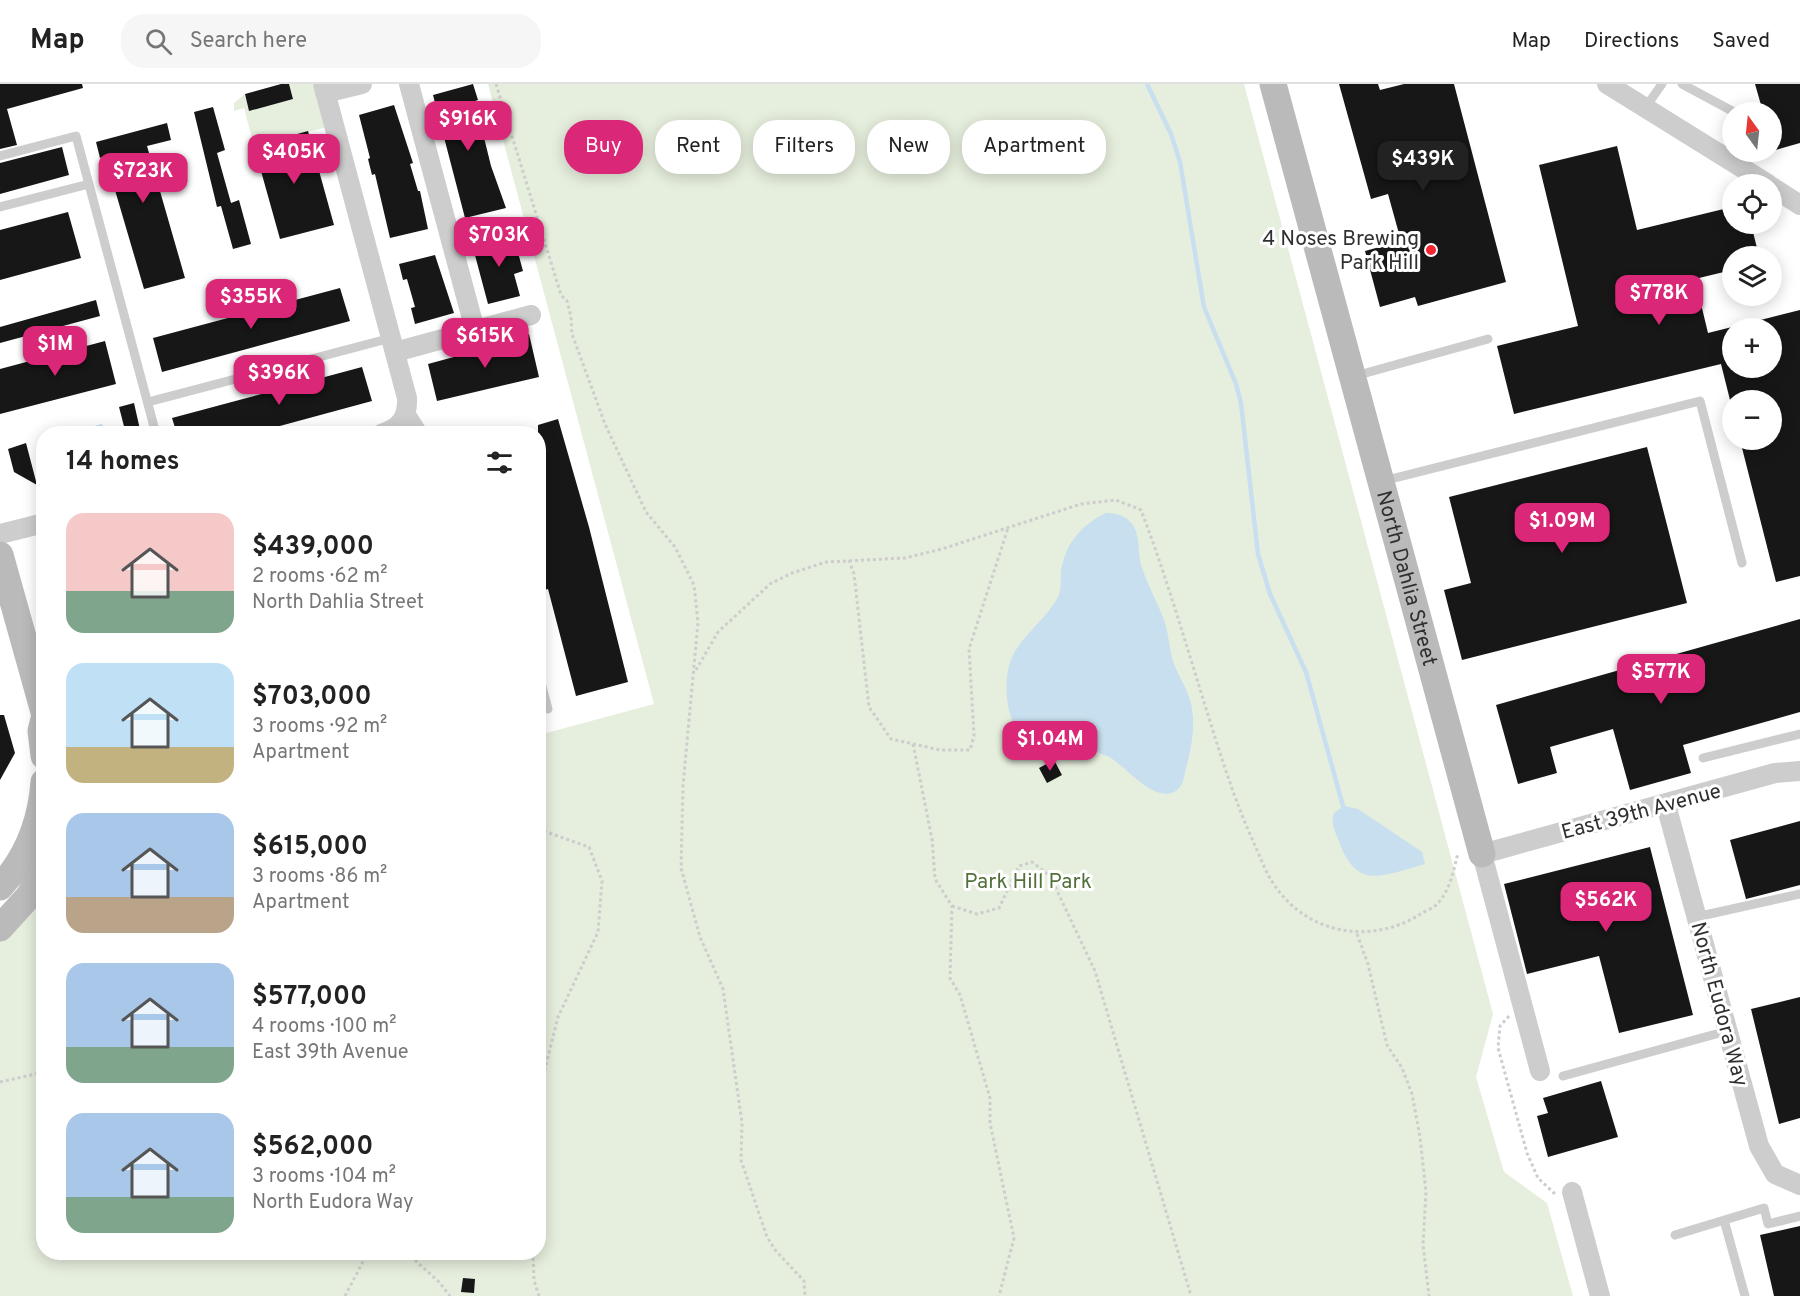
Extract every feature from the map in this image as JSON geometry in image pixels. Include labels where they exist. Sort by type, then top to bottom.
[{"type":"street","points":[[362,84],[324,89],[405,389],[406,415],[413,426]]},
{"type":"street","points":[[409,84],[475,330]]},
{"type":"street","name":"North Dahlia Street","points":[[1273,84],[1381,482],[1470,854],[1521,1001],[1540,1071]]},
{"type":"street","points":[[1607,84],[1645,108],[1722,146]]},
{"type":"street","points":[[1743,162],[1756,174]]},
{"type":"street","points":[[1782,194],[1800,205]]},
{"type":"street","points":[[393,345],[475,330],[531,315]]},
{"type":"street","points":[[398,426],[406,415]]},
{"type":"street","points":[[0,534],[36,525]]},
{"type":"street","points":[[0,555],[36,683]]},
{"type":"street","name":"East 39th Avenue","points":[[1470,854],[1666,805],[1775,773],[1800,771]]},
{"type":"street","name":"North Eudora Way","points":[[1666,805],[1727,1031],[1765,1160],[1775,1174],[1800,1185]]},
{"type":"street","points":[[0,887],[16,867],[36,824]]},
{"type":"street","points":[[0,928],[29,896],[36,883]]},
{"type":"street","points":[[1572,1192],[1600,1296]]},
{"type":"lane","points":[[1645,108],[1662,84]]},
{"type":"lane","points":[[1682,84],[1722,105]]},
{"type":"lane","points":[[0,156],[76,136],[154,426]]},
{"type":"lane","points":[[0,207],[89,184]]},
{"type":"lane","points":[[1352,377],[1488,339]]},
{"type":"lane","points":[[148,402],[393,345]]},
{"type":"lane","points":[[1381,482],[1700,401],[1743,563]]},
{"type":"lane","points":[[546,702],[548,709]]},
{"type":"lane","points":[[1703,758],[1800,734]]},
{"type":"lane","points":[[1696,917],[1800,894]]},
{"type":"lane","points":[[1563,1076],[1727,1031]]},
{"type":"lane","points":[[1675,1235],[1764,1208],[1768,1224],[1800,1216]]},
{"type":"lane","points":[[1724,1220],[1745,1296]]},
{"type":"path","points":[[496,84],[561,295],[569,309],[572,334],[605,424],[646,512],[675,547],[694,585],[698,622],[683,786],[681,868],[700,937],[723,989],[742,1123],[741,1160],[767,1237],[776,1251],[804,1281],[805,1296]]},
{"type":"path","points":[[694,674],[705,650],[718,632],[770,584],[792,573],[826,561],[905,558],[1081,504],[1116,500],[1141,510],[1162,567],[1219,758],[1268,875],[1276,888],[1299,912],[1329,928],[1357,933],[1375,933],[1406,923],[1438,903],[1452,876],[1470,854]]},
{"type":"path","points":[[849,559],[854,574],[869,707],[891,739],[940,750],[970,750],[974,736],[969,649],[1008,528]]},
{"type":"path","points":[[913,744],[932,839],[935,879],[952,906],[950,978],[960,995],[990,1098],[990,1122],[1014,1238],[1008,1269],[999,1296]]},
{"type":"path","points":[[546,832],[588,847],[602,881],[598,932],[558,1017],[546,1064]]},
{"type":"path","points":[[952,906],[976,914],[999,908],[1019,866],[1032,862],[1050,876],[1095,971],[1191,1296]]},
{"type":"path","points":[[1357,933],[1368,964],[1387,1045],[1402,1068],[1412,1094],[1420,1137],[1426,1192],[1424,1245],[1429,1296]]},
{"type":"path","points":[[1521,1001],[1500,1026],[1498,1048],[1527,1153],[1534,1170],[1538,1178],[1579,1219]]},
{"type":"path","points":[[0,1082],[36,1074]]},
{"type":"path","points":[[345,1296],[364,1260]]},
{"type":"path","points":[[415,1260],[439,1282],[450,1296]]},
{"type":"path","points":[[533,1260],[534,1280],[539,1296]]},
{"type":"green space","points":[[289,84],[312,84],[319,94],[327,127],[254,146],[244,108],[234,111],[234,103],[245,94],[249,110],[293,99]]},
{"type":"green space","name":"Park Hill Park","points":[[488,84],[1244,84],[1493,1014],[1476,1077],[1504,1172],[1547,1203],[1573,1296],[0,1296],[0,939],[36,895],[36,1260],[546,1260],[546,733],[654,704]]},
{"type":"water","points":[[1106,513],[1123,516],[1135,529],[1141,565],[1164,620],[1174,664],[1187,693],[1193,714],[1193,732],[1183,782],[1174,792],[1166,794],[1148,788],[1109,757],[1085,748],[1066,747],[1052,759],[1044,759],[1022,741],[1010,713],[1007,682],[1013,655],[1058,597],[1062,566],[1069,546],[1085,527]]},
{"type":"water","points":[[1344,806],[1358,809],[1422,852],[1425,864],[1375,876],[1355,869],[1347,859],[1333,825],[1334,813]]},
{"type":"building","points":[[0,84],[82,84],[83,88],[7,109],[17,145],[0,149]]},
{"type":"building","points":[[289,84],[293,99],[249,111],[245,94]]},
{"type":"building","points":[[473,84],[491,166],[506,208],[465,218],[433,95]]},
{"type":"building","points":[[1339,84],[1378,84],[1380,90],[1404,84],[1454,84],[1506,282],[1418,306],[1415,297],[1380,307],[1365,251],[1401,241],[1388,194],[1371,199]]},
{"type":"building","points":[[1755,84],[1800,84],[1800,143],[1782,148],[1782,102],[1760,102]]},
{"type":"building","points":[[394,105],[413,163],[410,164],[418,191],[420,191],[428,229],[390,238],[375,174],[372,175],[359,115]]},
{"type":"building","points":[[213,107],[225,150],[217,153],[231,203],[239,200],[251,244],[233,249],[221,206],[217,207],[194,112]]},
{"type":"building","points":[[167,123],[171,140],[147,146],[185,278],[144,289],[105,156],[100,158],[96,142]]},
{"type":"building","points":[[308,131],[334,225],[280,239],[254,146]]},
{"type":"building","points":[[1617,146],[1637,230],[1722,209],[1722,234],[1754,234],[1756,246],[1722,246],[1722,272],[1695,279],[1708,333],[1722,330],[1722,368],[1721,364],[1514,414],[1497,346],[1578,326],[1539,165]]},
{"type":"building","points":[[62,147],[69,175],[0,194],[0,163]]},
{"type":"building","points":[[68,212],[81,258],[0,280],[0,230]]},
{"type":"building","points":[[513,234],[523,271],[514,274],[520,296],[488,304],[472,244]]},
{"type":"building","points":[[435,255],[454,313],[415,324],[411,308],[415,307],[407,279],[403,280],[399,264]]},
{"type":"building","points":[[340,288],[350,321],[162,372],[153,338]]},
{"type":"building","points":[[96,300],[100,316],[0,343],[0,327]]},
{"type":"building","points":[[1800,310],[1800,576],[1776,582],[1743,450],[1782,450],[1782,390],[1728,390],[1724,378],[1782,378],[1782,318],[1769,318]]},
{"type":"building","points":[[529,334],[539,377],[437,401],[428,364],[513,341],[513,338]]},
{"type":"building","points":[[105,341],[116,384],[0,414],[0,369]]},
{"type":"building","points":[[362,367],[372,401],[280,426],[174,426],[172,418]]},
{"type":"building","points":[[134,403],[139,426],[124,426],[119,407]]},
{"type":"building","points":[[558,419],[589,527],[628,682],[576,696],[548,589],[546,590],[546,426],[538,425]]},
{"type":"building","points":[[26,443],[36,484],[14,472],[8,449]]},
{"type":"building","points":[[1647,447],[1687,603],[1462,660],[1444,590],[1471,583],[1449,497]]},
{"type":"building","points":[[1800,619],[1800,712],[1683,745],[1691,773],[1630,790],[1613,729],[1550,747],[1557,773],[1518,784],[1496,705]]},
{"type":"building","points":[[0,715],[4,715],[15,753],[0,780]]},
{"type":"building","points":[[1054,760],[1062,775],[1047,783],[1039,768]]},
{"type":"building","points":[[1800,821],[1800,885],[1746,899],[1730,840]]},
{"type":"building","points":[[1650,847],[1693,1015],[1619,1033],[1599,956],[1527,974],[1504,884]]},
{"type":"building","points":[[1800,997],[1800,1118],[1779,1124],[1751,1009]]},
{"type":"building","points":[[1601,1081],[1618,1137],[1548,1157],[1537,1116],[1548,1113],[1543,1098]]},
{"type":"building","points":[[1800,1226],[1800,1296],[1774,1296],[1760,1235]]},
{"type":"building","points":[[463,1278],[475,1279],[474,1293],[461,1292]]},
{"type":"waterway","points":[[1147,84],[1171,134],[1180,162],[1204,307],[1236,384],[1241,403],[1258,554],[1270,594],[1306,672],[1343,806]]},
{"type":"place","name":"4 Noses Brewing Park Hill","points":[[1431,250]]}]
